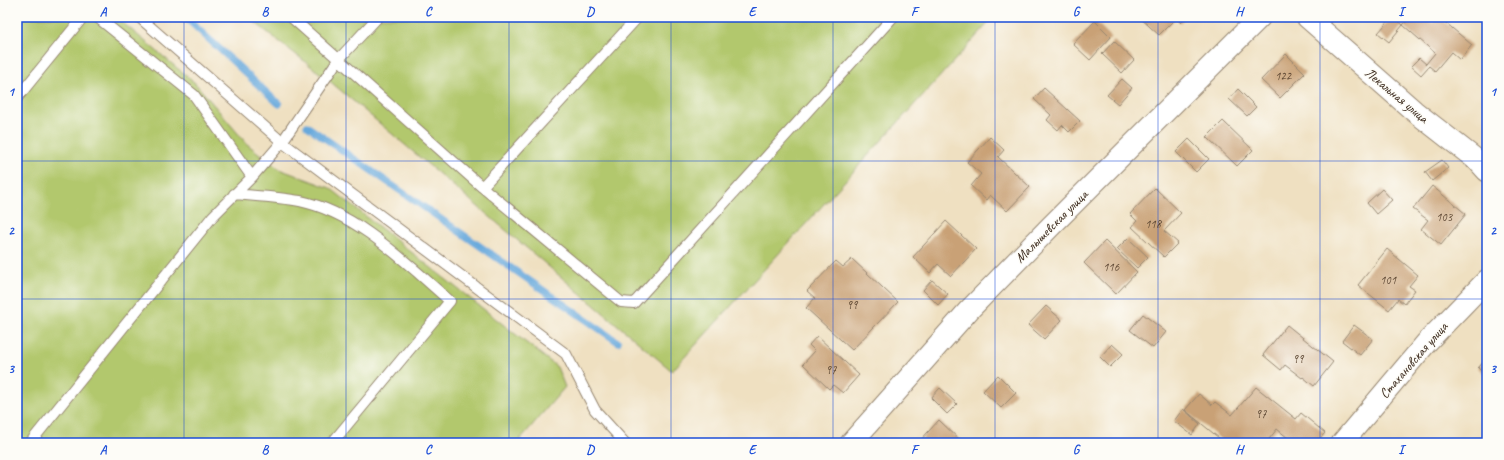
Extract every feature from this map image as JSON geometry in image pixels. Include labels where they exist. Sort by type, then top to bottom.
[{"type":"street","name":"Малышевская улица","points":[[851,443],[969,310],[1260,17]]},
{"type":"street","name":"Лекальная улица","points":[[1307,17],[1414,111],[1478,161],[1487,171]]},
{"type":"street","name":"Стахановская улица","points":[[1342,443],[1428,342],[1487,280]]},
{"type":"lane","points":[[17,98],[83,17]]},
{"type":"lane","points":[[98,17],[194,95],[252,177]]},
{"type":"lane","points":[[139,17],[282,142],[566,354],[595,410],[625,443]]},
{"type":"lane","points":[[291,17],[482,187],[621,302],[634,303],[893,17]]},
{"type":"lane","points":[[30,443],[213,216],[252,177],[282,142],[338,60],[378,17]]},
{"type":"lane","points":[[482,187],[638,17]]},
{"type":"lane","points":[[234,194],[301,201],[332,211],[375,237],[450,301],[332,443]]},
{"type":"green space","points":[[17,17],[116,17],[195,83],[247,144],[279,169],[330,188],[557,367],[565,387],[517,443],[17,443]]},
{"type":"green space","points":[[248,17],[994,17],[672,371],[326,78]]},
{"type":"building","points":[[1139,17],[1186,17],[1181,23],[1176,18],[1159,35]]},
{"type":"building","points":[[1392,17],[1403,25],[1389,42],[1378,33]]},
{"type":"building","points":[[1410,17],[1424,17],[1432,23],[1437,17],[1439,17],[1472,45],[1460,60],[1451,52],[1435,71],[1429,66],[1421,75],[1411,66],[1419,58],[1426,64],[1435,53],[1403,25]]},
{"type":"building","points":[[1095,21],[1111,37],[1090,60],[1073,44]]},
{"type":"building","points":[[1114,41],[1134,60],[1122,73],[1102,54]]},
{"type":"building","points":[[1286,54],[1305,73],[1280,98],[1261,80]]},
{"type":"building","points":[[1122,79],[1132,88],[1118,104],[1107,95]]},
{"type":"building","points":[[1044,88],[1080,121],[1069,132],[1062,125],[1058,130],[1047,120],[1051,115],[1034,99]]},
{"type":"building","points":[[1238,89],[1256,107],[1247,116],[1229,99]]},
{"type":"building","points":[[1223,121],[1253,150],[1237,166],[1207,137]]},
{"type":"building","points":[[990,137],[1004,150],[998,157],[1030,187],[1007,211],[990,195],[986,200],[971,186],[981,174],[967,162]]},
{"type":"building","points":[[1189,139],[1209,159],[1196,172],[1176,152]]},
{"type":"building","points":[[1442,160],[1448,168],[1432,181],[1425,172]]},
{"type":"building","points":[[1432,186],[1466,214],[1441,245],[1421,229],[1428,220],[1413,209]]},
{"type":"building","points":[[1155,188],[1181,213],[1164,231],[1178,243],[1164,257],[1132,227],[1137,221],[1130,214]]},
{"type":"building","points":[[1382,189],[1392,200],[1376,214],[1367,203]]},
{"type":"building","points":[[946,221],[976,249],[951,276],[938,264],[930,273],[913,257]]},
{"type":"building","points":[[1128,238],[1148,257],[1137,268],[1117,249]]},
{"type":"building","points":[[1105,241],[1137,272],[1116,294],[1084,263]]},
{"type":"building","points":[[1387,249],[1418,275],[1409,286],[1415,290],[1404,304],[1398,299],[1389,310],[1358,285]]},
{"type":"building","points":[[852,259],[898,302],[852,350],[806,308],[815,298],[807,291],[836,261],[843,267]]},
{"type":"building","points":[[932,280],[948,294],[938,305],[923,290]]},
{"type":"building","points":[[1046,306],[1062,320],[1044,339],[1028,325]]},
{"type":"building","points":[[1143,314],[1166,332],[1153,348],[1130,330]]},
{"type":"building","points":[[1287,325],[1333,362],[1314,386],[1285,365],[1281,370],[1263,355]]},
{"type":"building","points":[[1354,325],[1373,339],[1360,355],[1342,341]]},
{"type":"building","points":[[817,336],[859,375],[843,393],[833,385],[829,389],[803,364],[815,351],[809,345]]},
{"type":"building","points":[[1112,344],[1123,354],[1110,367],[1100,357]]},
{"type":"building","points":[[1487,358],[1487,376],[1478,368]]},
{"type":"building","points":[[998,375],[1016,393],[1001,408],[983,391]]},
{"type":"building","points":[[1256,387],[1296,419],[1301,413],[1325,433],[1316,443],[1294,443],[1277,429],[1266,443],[1225,443],[1185,410],[1199,394],[1212,405],[1215,402],[1232,415]]},
{"type":"building","points":[[940,388],[957,404],[947,414],[931,398]]},
{"type":"building","points":[[1183,409],[1200,424],[1192,435],[1174,421]]},
{"type":"building","points":[[939,420],[963,443],[918,443]]},
{"type":"waterway","points":[[185,17],[279,104]]},
{"type":"waterway","points":[[307,126],[618,342]]}]
